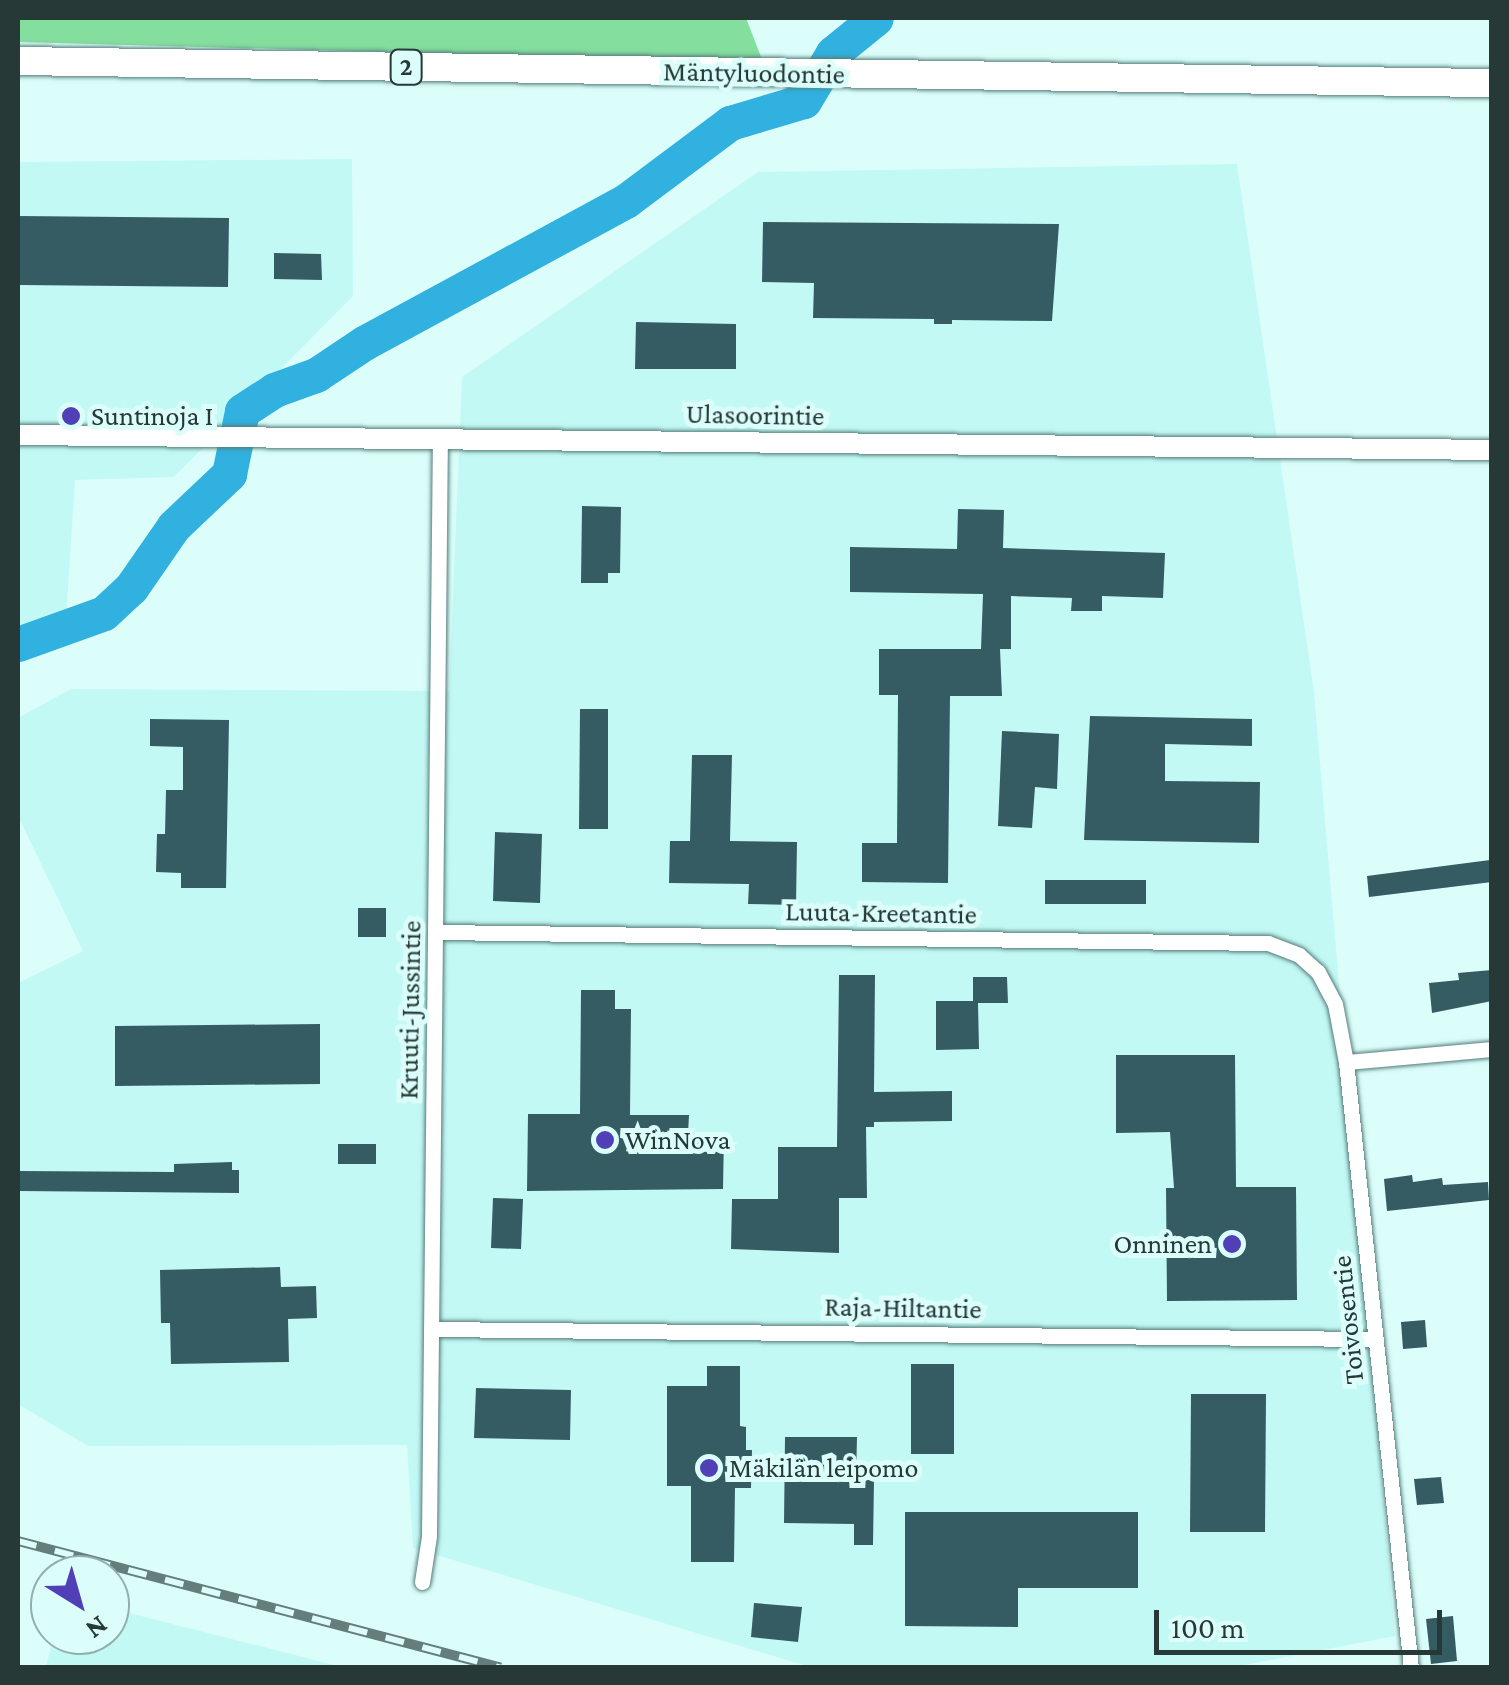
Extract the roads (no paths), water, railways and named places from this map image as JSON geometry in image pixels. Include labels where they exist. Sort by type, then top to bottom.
[{"type":"highway","name":"Mäntyluodontie","points":[[18,62],[1492,84]]},
{"type":"street","name":"Ulasoorintie","points":[[18,435],[1492,450]]},
{"type":"street","name":"Kruuti-Jussintie","points":[[422,1582],[429,1536],[440,439]]},
{"type":"street","name":"Luuta-Kreetantie","points":[[436,932],[1268,944],[1298,955],[1318,972]]},
{"type":"street","name":"Toivosentie","points":[[1318,972],[1335,1004],[1346,1062],[1411,1668]]},
{"type":"street","points":[[1346,1062],[1492,1049]]},
{"type":"street","name":"Raja-Hiltantie","points":[[432,1328],[1375,1339]]},
{"type":"waterway","points":[[18,644],[104,613],[131,588],[174,526],[229,474],[242,411],[274,390],[316,375],[364,343],[627,200],[730,123],[804,101],[833,53],[876,18]]},
{"type":"railway","points":[[18,1541],[501,1668]]},
{"type":"place","name":"Suntinoja I","points":[[71,416]]},
{"type":"place","name":"WinNova","points":[[605,1140]]},
{"type":"place","name":"Onninen","points":[[1232,1244]]},
{"type":"place","name":"Mäkilän leipomo","points":[[709,1468]]}]
